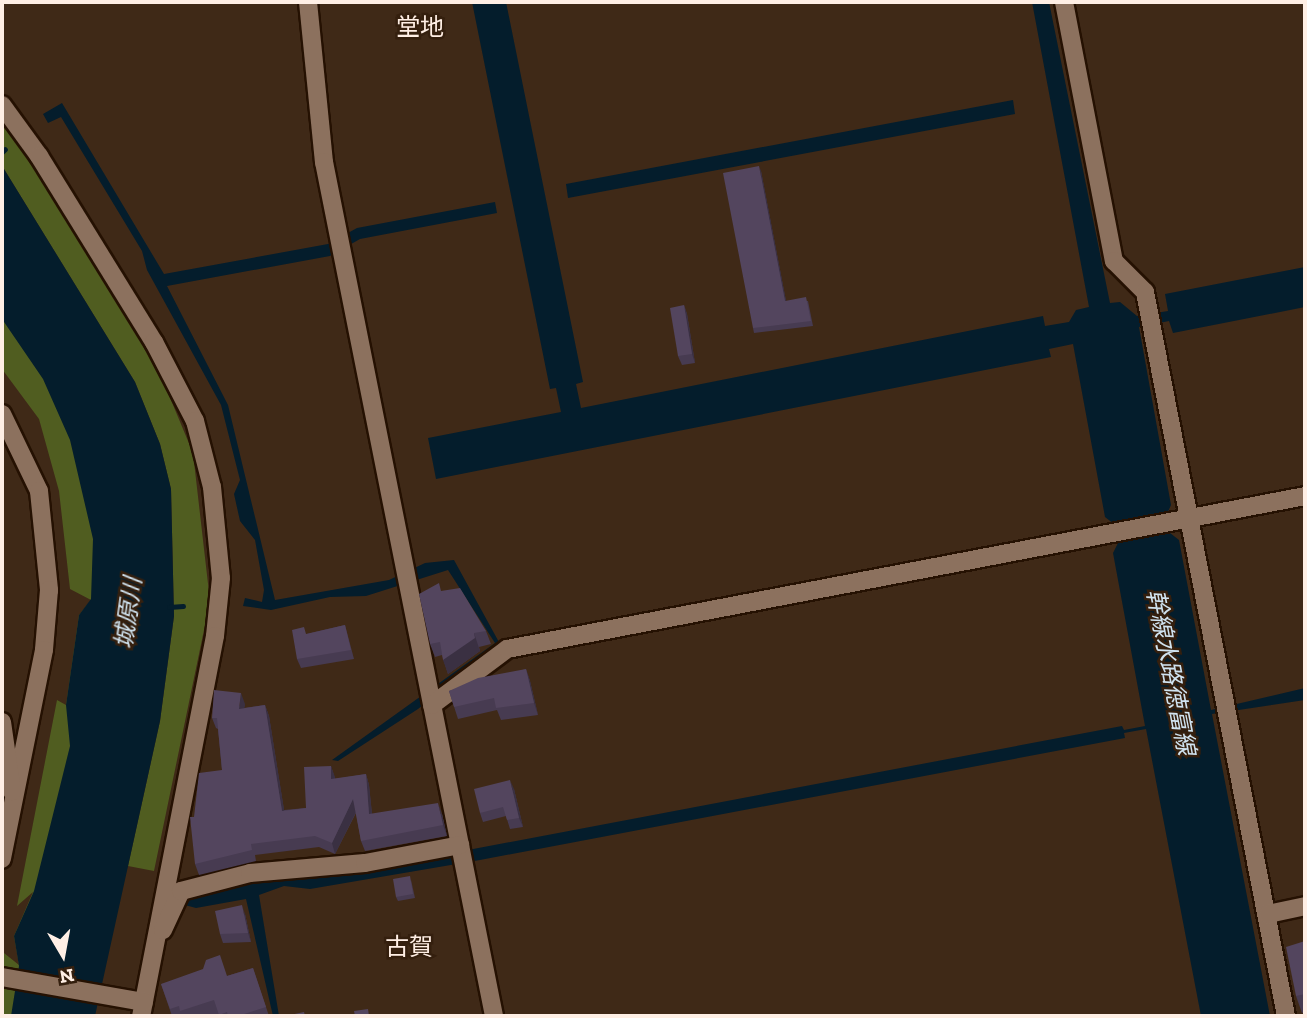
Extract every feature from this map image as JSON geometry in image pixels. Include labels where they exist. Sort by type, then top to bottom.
[{"type":"street","points":[[308,2],[324,162],[494,1016]]},
{"type":"street","points":[[1064,2],[1114,261],[1145,292],[1183,521],[1268,914],[1286,1016]]},
{"type":"street","points":[[2,105],[39,156],[154,342],[195,421],[212,486],[221,578],[215,636],[140,1006],[2,976]]},
{"type":"street","points":[[2,414],[38,491],[49,590],[44,650],[2,859]]},
{"type":"street","points":[[431,699],[507,649],[1305,496]]},
{"type":"street","points":[[2,722],[5,721],[5,764],[13,797]]},
{"type":"street","points":[[148,965],[158,952],[165,922],[181,891],[250,873],[365,863],[460,848]]},
{"type":"street","points":[[1268,914],[1305,906]]},
{"type":"green space","points":[[2,119],[35,164],[156,364],[193,453],[210,601],[154,871],[128,866],[160,721],[174,616],[171,489],[160,444],[135,382],[4,169]]},
{"type":"green space","points":[[2,312],[51,378],[112,550],[22,1016],[2,1016],[2,962],[4,953],[19,965],[14,936],[33,892],[17,906],[57,700],[66,705],[79,615],[91,600],[70,589],[59,491],[39,419],[2,369]]},
{"type":"water","name":"幹線水路徳富線","points":[[472,2],[506,2],[583,382],[576,384],[581,408],[1043,316],[1045,326],[1069,322],[1076,310],[1089,307],[1032,2],[1049,2],[1110,303],[1120,302],[1137,316],[1168,311],[1165,294],[1305,267],[1305,307],[1173,333],[1169,321],[1139,327],[1171,505],[1167,514],[1170,533],[1179,540],[1211,710],[1305,688],[1305,700],[1212,714],[1270,1016],[1201,1016],[1146,729],[1124,733],[1125,738],[480,860],[310,889],[284,886],[259,895],[279,1016],[273,1016],[246,899],[196,908],[181,904],[187,894],[248,881],[352,872],[1122,726],[1124,730],[1145,726],[1113,553],[1118,543],[1114,524],[1105,517],[1073,344],[1049,349],[1051,357],[436,479],[428,438],[561,412],[556,388],[550,389]]},
{"type":"water","points":[[1013,100],[1015,114],[568,198],[566,184]]},
{"type":"water","points":[[62,103],[164,274],[328,244],[357,228],[495,202],[497,213],[360,239],[330,256],[167,286],[228,405],[275,600],[389,580],[425,563],[454,560],[500,644],[418,709],[338,761],[332,760],[495,643],[448,570],[366,596],[330,597],[271,610],[243,606],[245,598],[262,602],[264,590],[255,540],[240,521],[234,494],[240,480],[221,405],[147,270],[142,251],[61,117],[48,123],[43,114]]},
{"type":"water","name":"城原川","points":[[2,156],[4,169],[135,382],[160,444],[171,489],[174,616],[160,721],[95,1016],[11,1016],[19,966],[14,936],[34,891],[70,746],[66,705],[79,615],[91,599],[93,539],[70,440],[43,379],[2,319]]},
{"type":"building","points":[[759,166],[785,301],[806,297],[811,321],[753,328],[723,173]]},
{"type":"building","points":[[684,305],[692,354],[678,356],[670,308]]},
{"type":"building","points":[[439,583],[441,591],[460,588],[486,631],[474,633],[475,638],[443,660],[440,642],[430,644],[419,594]]},
{"type":"building","points":[[345,625],[351,650],[297,659],[292,630],[304,627],[306,634]]},
{"type":"building","points":[[526,669],[534,703],[496,708],[494,698],[454,707],[449,691],[478,678]]},
{"type":"building","points":[[214,690],[241,693],[239,709],[265,705],[282,811],[306,808],[304,767],[331,766],[331,779],[366,774],[369,814],[438,803],[443,825],[361,841],[353,799],[332,843],[315,836],[251,844],[252,850],[195,864],[190,817],[194,817],[199,773],[222,770],[217,718],[212,718]]},
{"type":"building","points":[[510,780],[519,818],[507,820],[503,807],[480,813],[474,789]]},
{"type":"building","points":[[410,876],[413,894],[396,897],[393,879]]},
{"type":"building","points":[[242,905],[248,933],[220,934],[215,911]]},
{"type":"building","points":[[1305,941],[1305,994],[1296,996],[1286,947]]},
{"type":"building","points":[[220,955],[227,976],[253,968],[266,1007],[238,1016],[228,1016],[227,1012],[219,1015],[214,1000],[180,1011],[179,1006],[170,1009],[161,984],[203,969],[206,960]]},
{"type":"building","points":[[368,1009],[369,1016],[355,1016],[354,1011]]},
{"type":"building","points":[[304,1012],[305,1016],[290,1016],[290,1015]]},
{"type":"waterway","points":[[2,152],[5,149]]},
{"type":"waterway","points":[[169,607],[183,606]]},
{"type":"district","name":"堂地","points":[[420,27]]},
{"type":"district","name":"古賀","points":[[409,947]]}]
